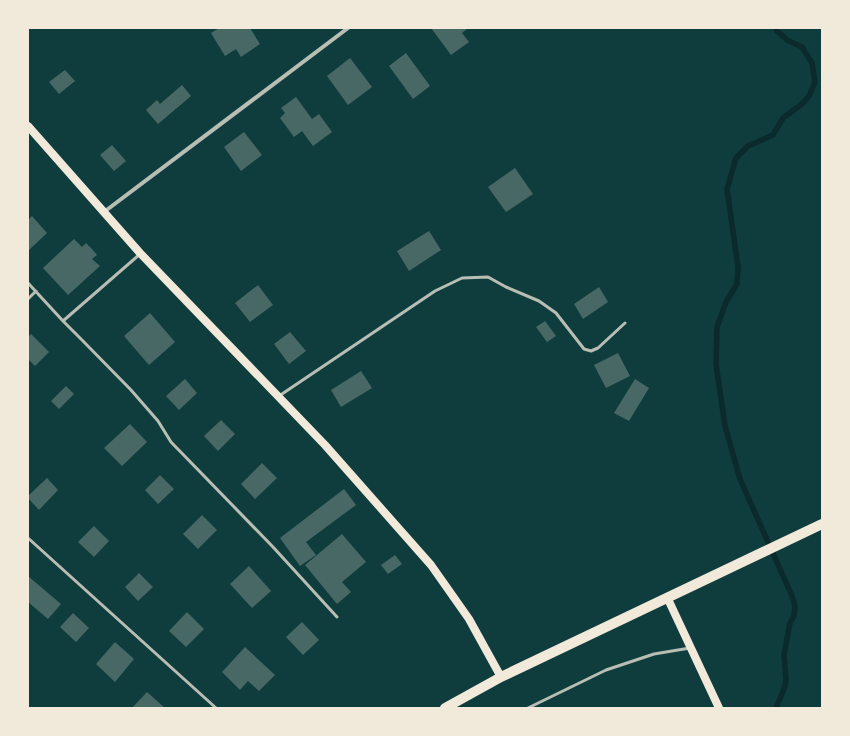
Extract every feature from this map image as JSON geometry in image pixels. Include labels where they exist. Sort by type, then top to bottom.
[{"type":"main road","points":[[28,126],[140,253],[325,445],[431,565],[468,619],[501,677]]},
{"type":"main road","points":[[445,708],[501,677],[822,524]]},
{"type":"main road","points":[[667,597],[719,708]]},
{"type":"street","points":[[104,213],[348,28]]},
{"type":"lane","points":[[63,321],[140,253]]},
{"type":"lane","points":[[278,396],[435,291],[462,278],[488,276],[506,287],[539,301],[556,313],[584,349],[590,351],[598,348],[625,323]]},
{"type":"lane","points":[[28,283],[158,421],[171,442],[338,616]]},
{"type":"lane","points":[[28,299],[36,291]]},
{"type":"lane","points":[[28,538],[216,708]]},
{"type":"lane","points":[[528,708],[606,670],[654,654],[692,648]]},
{"type":"building","points":[[219,28],[250,28],[260,44],[241,57],[236,49],[225,56],[211,33]]},
{"type":"building","points":[[431,28],[468,28],[462,33],[469,42],[451,55]]},
{"type":"building","points":[[406,53],[430,86],[413,99],[389,66]]},
{"type":"building","points":[[350,58],[372,87],[348,105],[327,76]]},
{"type":"building","points":[[65,70],[75,81],[59,94],[49,82]]},
{"type":"building","points":[[182,85],[191,96],[158,124],[146,110],[157,100],[160,104]]},
{"type":"building","points":[[296,97],[312,119],[319,114],[332,132],[313,146],[302,131],[294,137],[280,118],[285,113],[281,108]]},
{"type":"building","points":[[244,132],[262,155],[241,171],[224,147]]},
{"type":"building","points":[[112,145],[126,161],[114,171],[100,155]]},
{"type":"building","points":[[515,168],[533,194],[506,212],[488,187]]},
{"type":"building","points":[[32,216],[47,233],[28,251],[28,220]]},
{"type":"building","points":[[429,231],[441,250],[409,271],[397,251]]},
{"type":"building","points":[[74,239],[82,247],[86,243],[92,249],[97,255],[92,259],[100,266],[68,295],[43,268]]},
{"type":"building","points":[[258,285],[273,305],[250,322],[235,303]]},
{"type":"building","points":[[599,287],[608,302],[583,319],[574,304]]},
{"type":"building","points":[[150,313],[175,342],[149,365],[124,336]]},
{"type":"building","points":[[545,321],[556,336],[547,342],[536,327]]},
{"type":"building","points":[[290,332],[306,351],[289,364],[274,344]]},
{"type":"building","points":[[31,334],[49,352],[35,366],[28,359],[28,337]]},
{"type":"building","points":[[618,353],[630,376],[606,388],[594,365]]},
{"type":"building","points":[[361,371],[372,388],[341,407],[331,390]]},
{"type":"building","points":[[185,379],[197,393],[179,410],[166,396]]},
{"type":"building","points":[[635,379],[649,388],[629,421],[614,413]]},
{"type":"building","points":[[66,386],[74,394],[59,409],[51,401]]},
{"type":"building","points":[[221,420],[235,434],[218,451],[204,436]]},
{"type":"building","points":[[130,424],[147,442],[122,466],[104,448]]},
{"type":"building","points":[[262,463],[277,478],[255,499],[241,484]]},
{"type":"building","points":[[160,475],[174,489],[158,504],[145,490]]},
{"type":"building","points":[[47,478],[58,490],[39,510],[28,498],[28,496]]},
{"type":"building","points":[[344,489],[356,505],[306,542],[316,555],[300,566],[280,538]]},
{"type":"building","points":[[202,515],[217,530],[198,549],[183,534]]},
{"type":"building","points":[[94,526],[109,541],[94,557],[78,542]]},
{"type":"building","points":[[342,534],[366,562],[342,582],[351,592],[337,604],[305,565]]},
{"type":"building","points":[[395,555],[402,564],[388,574],[381,565]]},
{"type":"building","points":[[249,566],[271,591],[252,608],[230,584]]},
{"type":"building","points":[[139,573],[153,587],[138,601],[125,587]]},
{"type":"building","points":[[28,576],[61,604],[48,619],[28,602]]},
{"type":"building","points":[[187,612],[204,629],[186,647],[169,631]]},
{"type":"building","points":[[73,613],[89,628],[76,642],[60,627]]},
{"type":"building","points":[[302,622],[319,640],[303,655],[286,637]]},
{"type":"building","points":[[115,642],[134,659],[115,682],[96,664]]},
{"type":"building","points":[[245,647],[275,675],[259,691],[248,681],[240,690],[222,672]]},
{"type":"building","points":[[147,692],[165,708],[132,708]]},
{"type":"waterway","points":[[776,28],[777,31],[787,40],[802,47],[812,63],[815,82],[809,96],[802,104],[783,118],[773,135],[748,146],[736,158],[727,189],[738,267],[737,284],[726,302],[717,327],[716,364],[725,426],[740,479],[792,596],[795,606],[794,616],[790,623],[784,655],[786,681],[776,708]]}]
